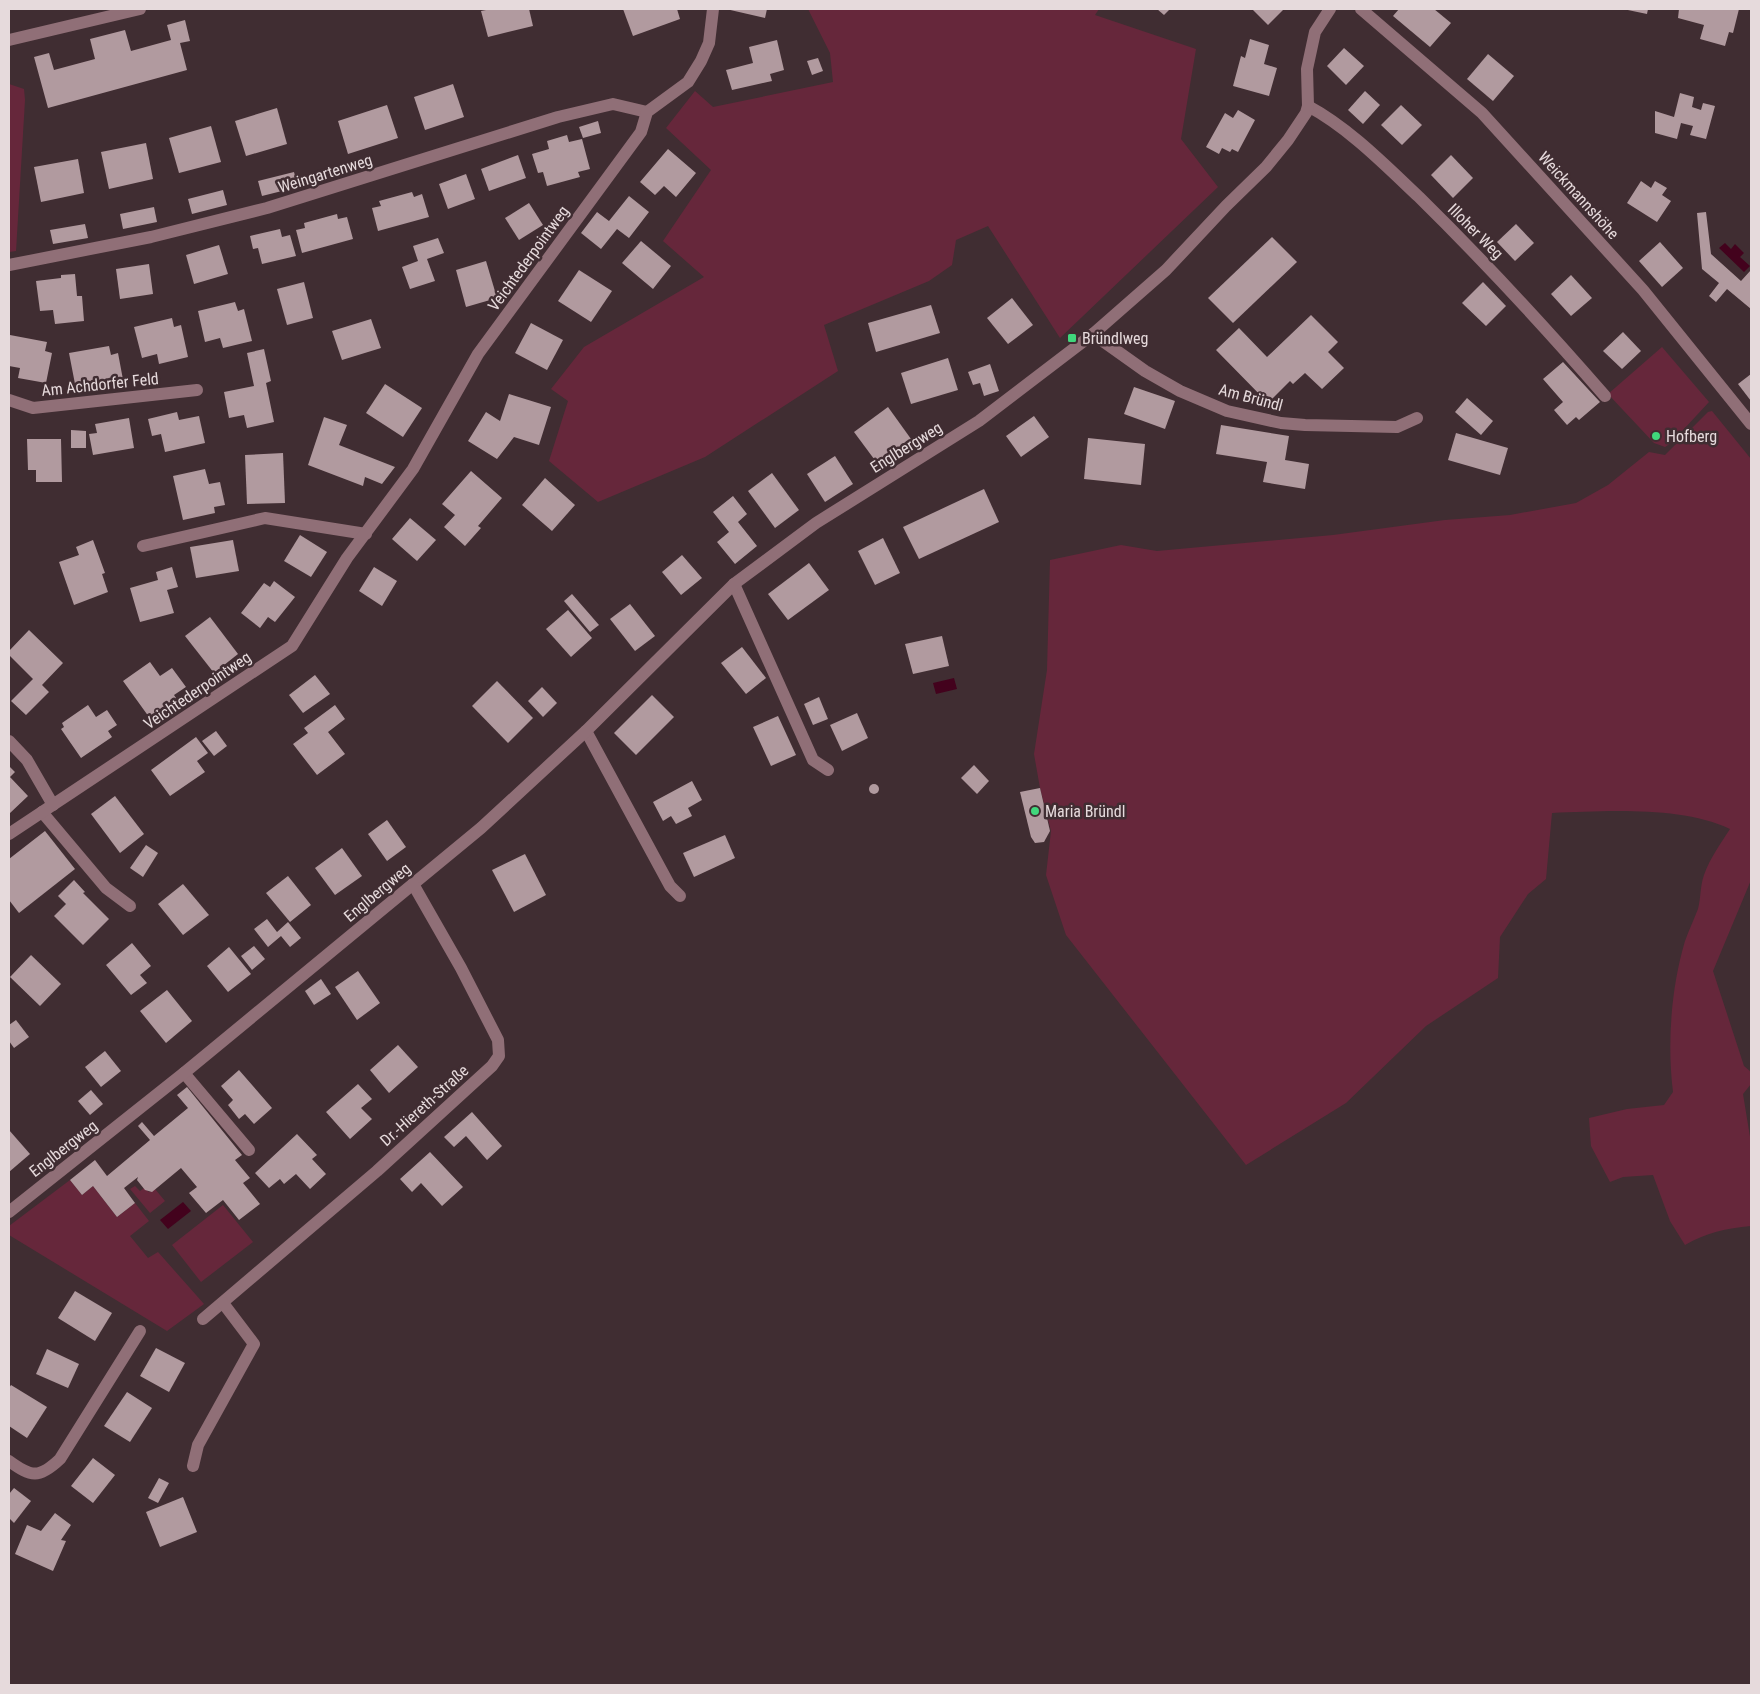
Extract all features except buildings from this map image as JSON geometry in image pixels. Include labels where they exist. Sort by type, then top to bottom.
[{"type":"street","points":[[9,40],[140,9]]},
{"type":"street","points":[[648,112],[688,82],[709,43],[713,9]]},
{"type":"street","points":[[1093,334],[1166,270],[1226,206],[1266,167],[1288,140],[1308,106],[1307,69],[1315,32],[1330,9]]},
{"type":"street","name":"Weickmannshöhe","points":[[1361,9],[1482,113],[1643,290],[1751,424]]},
{"type":"street","name":"Weingartenweg","points":[[9,265],[151,237],[267,208],[558,116],[613,104],[648,112]]},
{"type":"street","name":"Illoher Weg","points":[[1308,106],[1326,115],[1392,172],[1461,238],[1527,306],[1605,396]]},
{"type":"street","name":"Veichtederpointweg","points":[[9,834],[292,646],[347,558],[412,469],[478,354],[641,132],[648,112]]},
{"type":"street","name":"Am Bründl","points":[[1093,334],[1162,381],[1180,391],[1228,411],[1281,423],[1305,425],[1397,427],[1417,418]]},
{"type":"street","name":"Englbergweg","points":[[9,1212],[184,1073],[481,828],[586,731],[734,584],[816,523],[979,421],[1093,334]]},
{"type":"street","name":"Am Achdorfer Feld","points":[[9,400],[33,408],[196,390]]},
{"type":"street","points":[[143,546],[265,518],[366,534]]},
{"type":"street","points":[[734,584],[813,760],[828,770]]},
{"type":"street","points":[[586,731],[670,886],[680,896]]},
{"type":"street","points":[[9,741],[27,760],[48,809],[106,888],[130,906]]},
{"type":"street","name":"Dr.-Hiereth-Straße","points":[[203,1319],[377,1171],[499,1056],[498,1040],[461,968],[413,884]]},
{"type":"street","points":[[184,1073],[249,1150]]},
{"type":"street","points":[[193,1466],[198,1445],[254,1344],[223,1303]]},
{"type":"street","points":[[9,1461],[25,1473],[36,1474],[49,1469],[60,1459],[140,1331]]},
{"type":"shaded area","points":[[808,9],[1099,9],[1095,15],[1196,49],[1181,139],[1218,187],[1060,338],[988,226],[956,240],[952,265],[929,281],[824,325],[838,371],[705,457],[598,502],[549,461],[568,401],[551,389],[584,347],[704,277],[663,241],[711,170],[666,128],[695,91],[713,107],[833,82],[830,53]]},
{"type":"shaded area","points":[[9,84],[24,89],[25,100],[16,251],[9,252]]},
{"type":"shaded area","points":[[1725,243],[1731,249],[1735,244],[1744,253],[1740,257],[1750,266],[1744,272],[1719,248]]},
{"type":"shaded area","points":[[1662,347],[1709,402],[1665,447],[1654,443],[1608,394]]},
{"type":"shaded area","points":[[1712,411],[1751,459],[1751,880],[1713,971],[1744,1066],[1751,1072],[1751,1084],[1743,1094],[1751,1143],[1751,1226],[1716,1232],[1685,1245],[1670,1221],[1653,1175],[1623,1177],[1610,1182],[1591,1146],[1589,1118],[1627,1109],[1664,1105],[1673,1092],[1670,1055],[1671,1016],[1680,959],[1698,909],[1706,869],[1730,829],[1711,822],[1667,813],[1620,811],[1552,813],[1546,879],[1528,894],[1500,937],[1498,978],[1426,1026],[1346,1103],[1246,1165],[1066,935],[1046,875],[1051,831],[1034,754],[1047,670],[1050,560],[1121,545],[1157,551],[1333,535],[1445,520],[1510,515],[1576,503],[1608,485],[1649,452],[1665,455],[1708,412]]},
{"type":"shaded area","points":[[954,678],[957,689],[936,694],[933,683]]},
{"type":"shaded area","points":[[70,1180],[82,1195],[93,1186],[117,1217],[135,1203],[149,1221],[130,1236],[148,1258],[158,1252],[204,1304],[167,1331],[9,1235],[9,1226]]},
{"type":"shaded area","points":[[135,1186],[140,1191],[144,1188],[149,1192],[155,1189],[165,1201],[150,1213],[130,1189]]},
{"type":"shaded area","points":[[183,1202],[191,1211],[168,1229],[160,1220]]},
{"type":"shaded area","points":[[223,1205],[253,1242],[201,1282],[172,1245]]},
{"type":"place","name":"Bründlweg","points":[[1072,338]]},
{"type":"place","name":"Hofberg","points":[[1656,436]]},
{"type":"place","name":"Maria Bründl","points":[[1035,811]]}]
